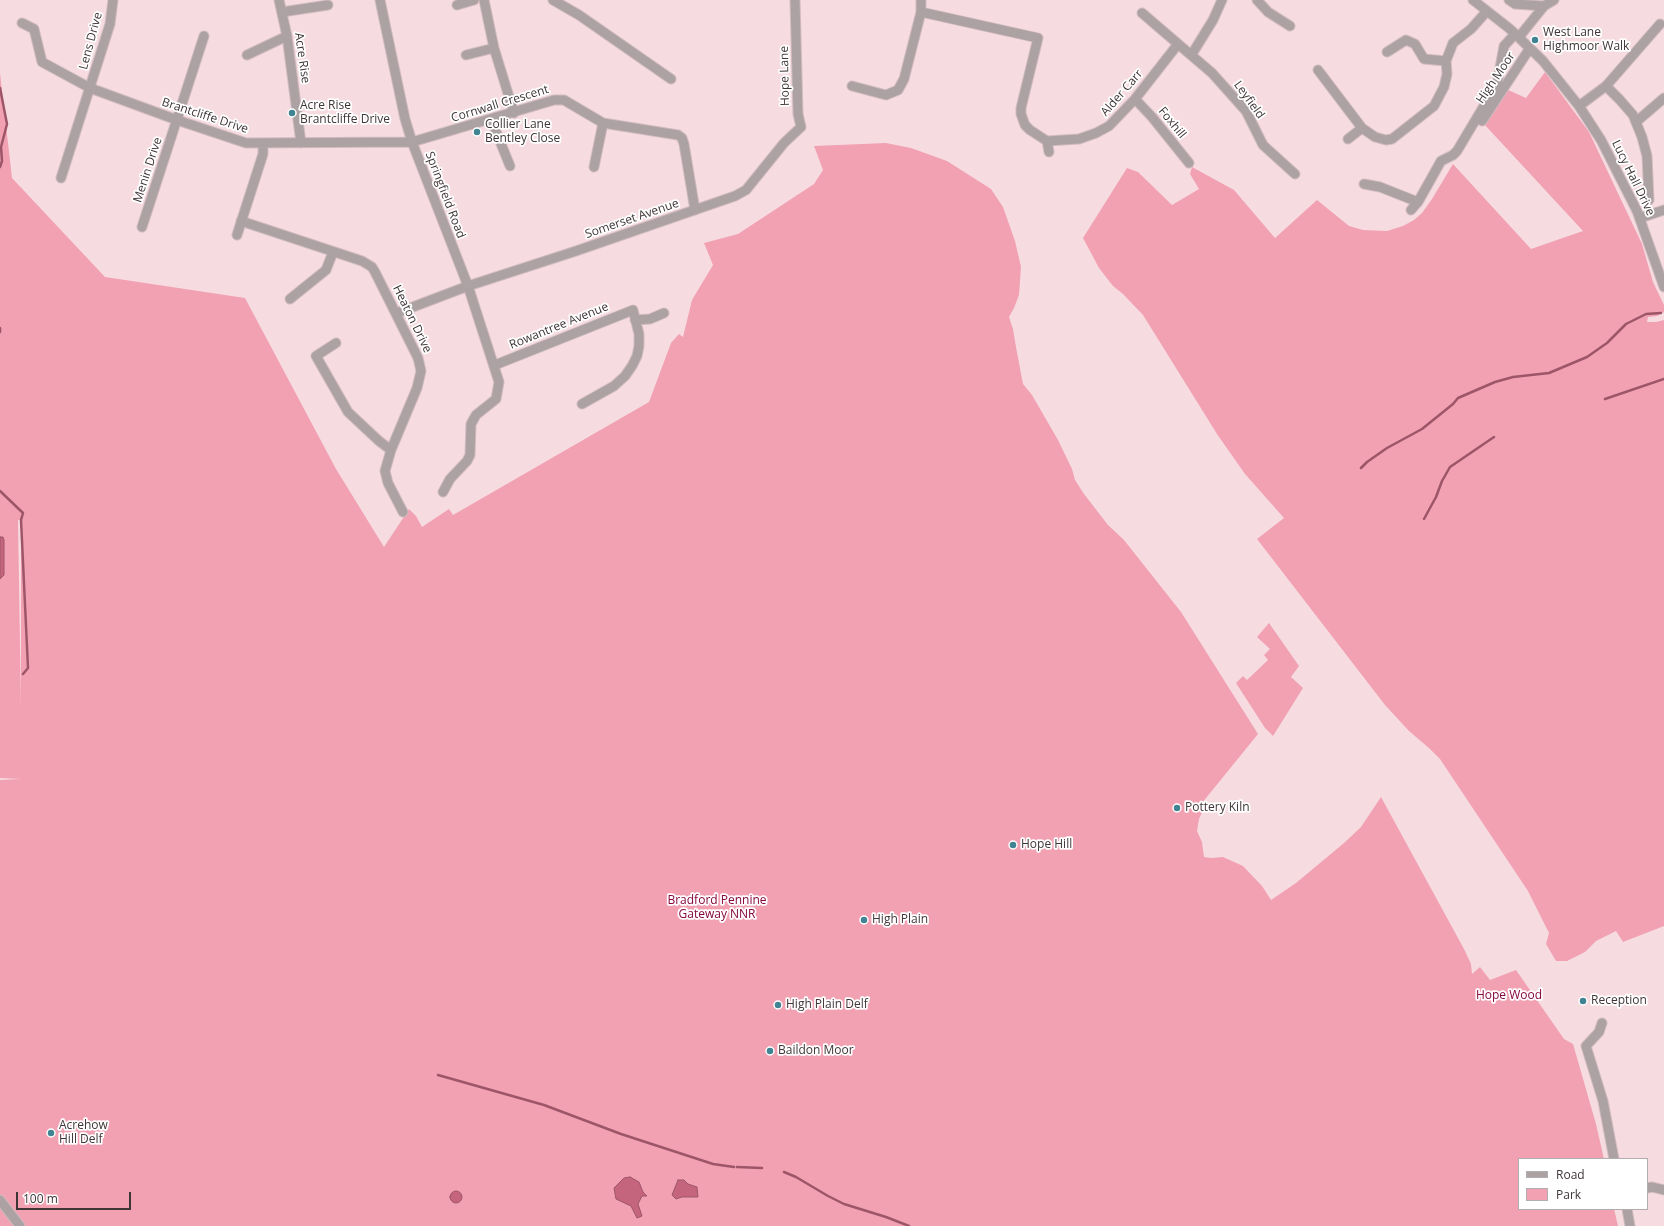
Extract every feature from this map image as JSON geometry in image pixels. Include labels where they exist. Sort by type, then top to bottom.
[{"type":"street","name":"Lens Drive","points":[[61,178],[110,24],[113,0]]},
{"type":"street","name":"Acre Rise","points":[[279,0],[287,36],[301,143]]},
{"type":"street","name":"Springfield Road","points":[[380,0],[405,119],[412,142],[468,286],[495,365],[499,382],[498,394],[493,403],[473,419],[470,429],[470,455],[464,465],[450,479],[443,492]]},
{"type":"street","points":[[457,5],[474,0]]},
{"type":"street","points":[[484,0],[494,48],[514,113]]},
{"type":"street","points":[[553,0],[579,15],[671,79]]},
{"type":"street","name":"Hope Lane","points":[[784,144],[796,130],[801,127],[798,114],[795,0]]},
{"type":"street","points":[[852,86],[886,95],[898,90],[904,79],[921,12],[921,0]]},
{"type":"street","points":[[1192,54],[1213,20],[1222,0]]},
{"type":"street","points":[[1257,0],[1268,12],[1290,26]]},
{"type":"street","name":"Lucy Hall Drive","points":[[1473,0],[1487,10],[1530,48],[1543,61],[1579,106],[1601,140],[1640,218],[1664,287]]},
{"type":"street","points":[[1509,0],[1515,4],[1544,6]]},
{"type":"street","points":[[1411,210],[1418,202],[1441,161],[1453,155],[1457,151],[1497,84],[1504,46],[1517,36],[1544,6],[1554,0]]},
{"type":"street","points":[[282,12],[328,5]]},
{"type":"street","points":[[1318,70],[1359,124],[1367,132],[1380,138],[1392,139],[1434,106],[1440,97],[1444,86],[1447,74],[1446,61],[1453,43],[1471,29],[1487,10]]},
{"type":"street","points":[[921,12],[1038,38],[1021,108],[1021,114],[1025,125],[1047,141],[1050,152]]},
{"type":"street","name":"Leyfield","points":[[1142,13],[1192,54],[1212,73],[1246,111],[1263,144],[1295,174]]},
{"type":"street","name":"Brantcliffe Drive","points":[[22,23],[34,29],[42,62],[90,88],[177,120],[246,143],[412,142]]},
{"type":"street","points":[[1579,106],[1606,86],[1660,24]]},
{"type":"street","name":"Menin Drive","points":[[142,227],[204,36]]},
{"type":"street","points":[[247,55],[287,36]]},
{"type":"street","points":[[1387,52],[1406,40],[1415,44],[1424,58],[1446,61]]},
{"type":"street","name":"Alder Carr","points":[[1047,141],[1079,139],[1103,130],[1116,120],[1135,99],[1178,44]]},
{"type":"street","points":[[466,55],[494,48]]},
{"type":"street","name":"High Moor","points":[[1482,121],[1530,48]]},
{"type":"street","points":[[1606,86],[1633,115],[1642,137],[1647,156],[1649,200]]},
{"type":"street","points":[[1636,122],[1664,98]]},
{"type":"street","name":"Cornwall Crescent","points":[[412,142],[559,99],[570,102],[604,123],[672,133],[682,138],[696,210]]},
{"type":"street","name":"Foxhill","points":[[1135,99],[1152,117],[1189,163]]},
{"type":"street","points":[[491,119],[510,166]]},
{"type":"street","points":[[594,167],[604,123]]},
{"type":"street","points":[[1348,139],[1359,124]]},
{"type":"street","points":[[237,235],[263,154],[263,143]]},
{"type":"street","name":"Somerset Avenue","points":[[397,314],[468,286],[576,251],[735,196],[746,190],[784,144]]},
{"type":"street","points":[[1364,184],[1380,187],[1418,202]]},
{"type":"street","points":[[1640,218],[1664,210]]},
{"type":"street","name":"Heaton Drive","points":[[241,221],[362,261],[372,267],[418,358],[421,371],[417,388],[391,450],[385,472],[388,483],[403,512]]},
{"type":"street","points":[[290,299],[326,270],[333,252]]},
{"type":"street","name":"Rowantree Avenue","points":[[495,365],[633,310],[635,320]]},
{"type":"street","points":[[582,404],[614,386],[625,376],[632,366],[637,356],[639,346],[639,334],[635,320],[650,320],[664,313]]},
{"type":"street","points":[[336,343],[316,356],[348,412],[379,441],[391,450]]},
{"type":"street","points":[[1602,1023],[1599,1032],[1586,1046],[1603,1101],[1614,1158]]},
{"type":"street","points":[[1648,1188],[1652,1187],[1664,1190]]},
{"type":"street","points":[[0,1200],[20,1226]]},
{"type":"street","points":[[1627,1210],[1630,1226]]},
{"type":"green space","points":[[1545,72],[1589,132],[1642,244],[1653,282],[1664,305],[1664,312],[1657,316],[1648,317],[1647,322],[1664,320],[1664,926],[1623,942],[1616,931],[1596,941],[1585,952],[1567,961],[1556,961],[1546,944],[1549,933],[1528,891],[1440,759],[1409,731],[1385,705],[1257,539],[1284,518],[1245,474],[1217,434],[1143,315],[1113,286],[1099,268],[1083,238],[1127,168],[1138,172],[1172,205],[1199,189],[1190,174],[1192,167],[1234,190],[1275,238],[1317,200],[1349,226],[1363,230],[1387,231],[1403,226],[1414,220],[1422,213],[1453,164],[1531,249],[1583,231],[1484,124],[1506,89],[1526,98]]},
{"type":"green space","name":"Baildon Moor","points":[[0,73],[12,178],[105,277],[245,298],[336,469],[384,547],[409,509],[416,516],[422,527],[449,509],[453,515],[649,402],[671,343],[679,334],[683,337],[692,300],[713,265],[704,243],[738,234],[814,184],[823,170],[814,146],[886,143],[911,148],[947,161],[991,189],[1003,207],[1015,241],[1021,267],[1019,295],[1009,317],[1013,329],[1023,384],[1032,395],[1058,440],[1072,469],[1075,480],[1084,494],[1108,525],[1124,540],[1181,612],[1258,734],[1202,803],[1204,808],[1199,819],[1197,831],[1202,842],[1204,857],[1223,857],[1243,866],[1262,886],[1271,900],[1296,883],[1344,843],[1361,827],[1381,797],[1464,949],[1471,964],[1472,974],[1480,967],[1490,980],[1516,970],[1564,1039],[1573,1044],[1596,1124],[1604,1158],[1518,1158],[1518,1210],[1614,1210],[1618,1226],[0,1226],[0,780],[21,779],[0,778]],"holes":[[[18,520],[21,520],[21,708]]]},
{"type":"green space","points":[[1269,623],[1299,666],[1291,677],[1303,688],[1273,736],[1265,728],[1236,683],[1243,676],[1247,680],[1268,660],[1264,655],[1270,649],[1257,637]]},
{"type":"shaded area","points":[[0,537],[3,537],[4,540],[4,575],[0,579]]},
{"type":"shaded area","points":[[630,1177],[639,1182],[643,1192],[647,1196],[642,1196],[638,1204],[642,1216],[637,1218],[631,1206],[616,1199],[614,1188],[624,1178]]},
{"type":"shaded area","points":[[678,1180],[684,1180],[688,1184],[697,1187],[698,1197],[682,1197],[676,1199],[672,1195]]},
{"type":"shaded area","points":[[456,1191],[460,1193],[462,1197],[460,1201],[456,1203],[452,1201],[450,1197],[452,1193]]},
{"type":"waterway","points":[[0,88],[7,124],[1,147],[2,161],[0,167]]},
{"type":"waterway","points":[[1361,468],[1387,448],[1422,429],[1453,404],[1458,398],[1495,382],[1513,377],[1549,373],[1587,357],[1607,343],[1626,324],[1646,314],[1661,313]]},
{"type":"waterway","points":[[1605,399],[1664,379]]},
{"type":"waterway","points":[[1424,519],[1450,467],[1494,437]]},
{"type":"waterway","points":[[0,491],[23,513],[21,520],[28,668],[23,674]]},
{"type":"waterway","points":[[438,1075],[544,1105],[621,1134],[713,1164],[734,1167]]},
{"type":"waterway","points":[[737,1167],[762,1168]]},
{"type":"waterway","points":[[784,1172],[796,1177],[844,1204],[909,1226]]},
{"type":"place","name":"West Lane Highmoor Walk","points":[[1535,40]]},
{"type":"place","name":"Acre Rise Brantcliffe Drive","points":[[292,113]]},
{"type":"place","name":"Collier Lane Bentley Close","points":[[477,132]]},
{"type":"place","name":"Pottery Kiln","points":[[1177,808]]},
{"type":"place","name":"Hope Hill","points":[[1013,845]]},
{"type":"place","name":"High Plain","points":[[864,920]]},
{"type":"place","name":"Reception","points":[[1583,1001]]},
{"type":"place","name":"High Plain Delf","points":[[778,1005]]},
{"type":"place","name":"Baildon Moor","points":[[770,1051]]},
{"type":"place","name":"Acrehow Hill Delf","points":[[51,1133]]},
{"type":"park label","name":"Bradford Pennine Gateway NNR","points":[[717,908]]},
{"type":"park label","name":"Hope Wood","points":[[1509,996]]}]
